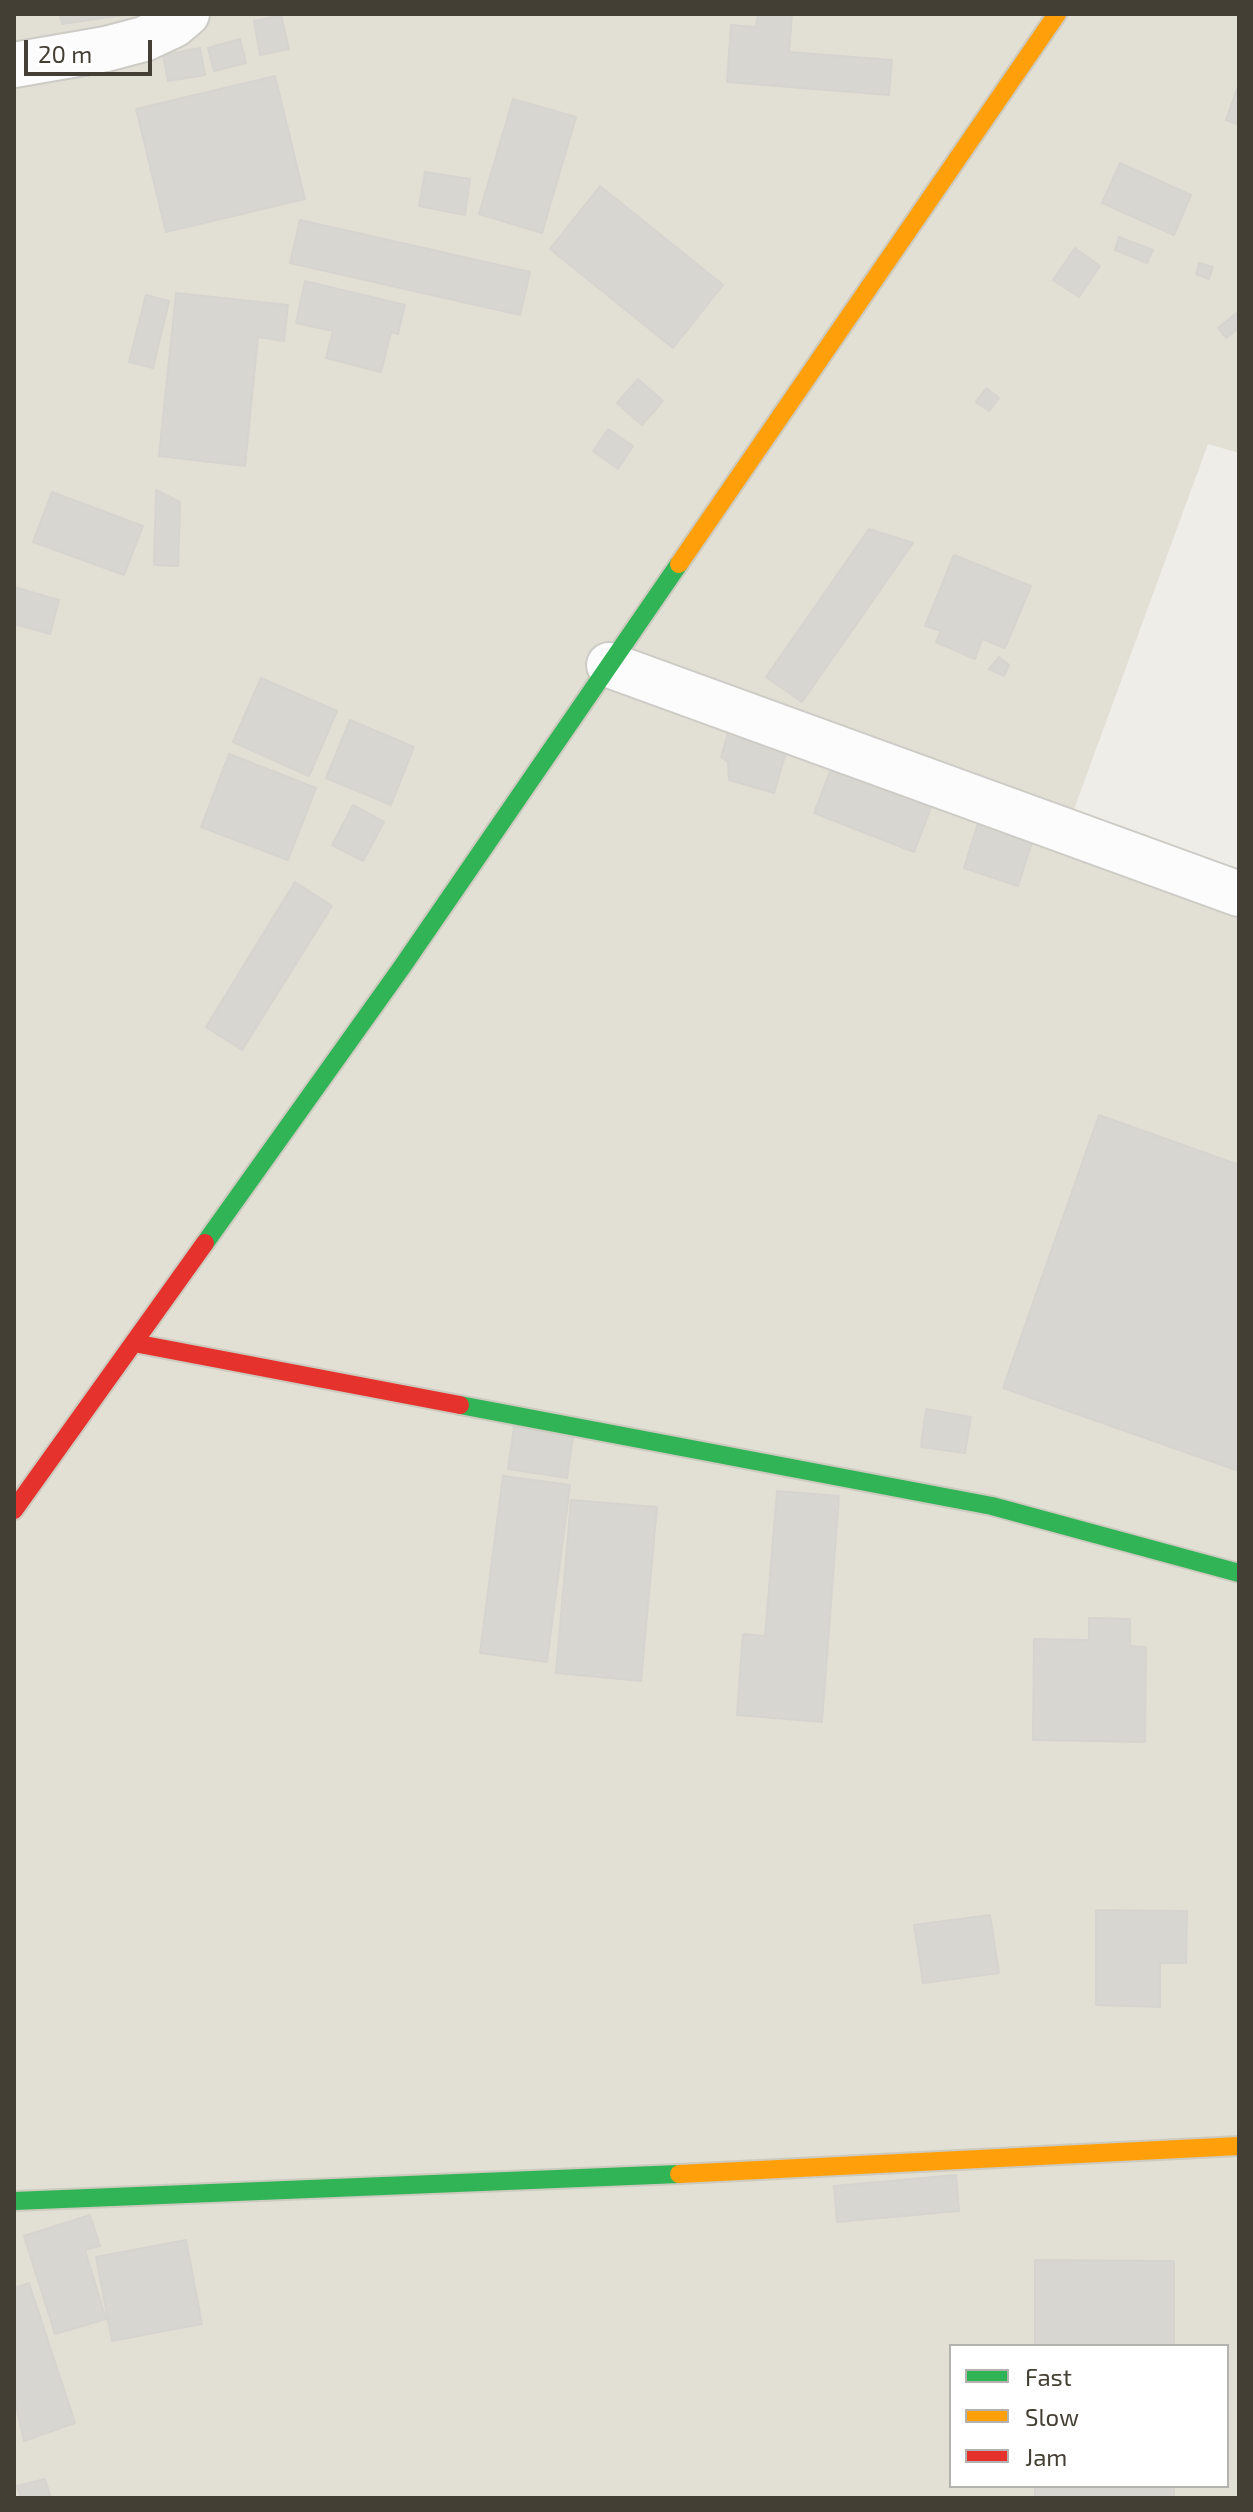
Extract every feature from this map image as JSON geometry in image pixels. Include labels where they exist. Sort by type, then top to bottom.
[{"type":"street","points":[[14,65],[144,39],[174,25],[187,14]]},
{"type":"street","points":[[14,1510],[402,967],[1057,14]]},
{"type":"street","points":[[609,665],[1239,894]]},
{"type":"street","points":[[134,1343],[992,1506],[1239,1573]]},
{"type":"street","points":[[14,2201],[520,2182],[1239,2146]]},
{"type":"shaded area","points":[[14,14],[1239,14],[1239,453],[1208,444],[1066,831],[1239,894],[1239,2498],[14,2498]]},
{"type":"building","points":[[60,14],[131,14],[62,24]]},
{"type":"building","points":[[758,14],[792,14],[789,52],[892,60],[889,95],[727,82],[731,25],[756,27]]},
{"type":"building","points":[[281,15],[289,49],[260,55],[254,21]]},
{"type":"building","points":[[240,39],[246,63],[214,71],[208,48]]},
{"type":"building","points":[[200,48],[205,75],[168,81],[163,55]]},
{"type":"building","points":[[275,76],[305,199],[166,232],[136,109]]},
{"type":"building","points":[[1239,83],[1239,125],[1226,120]]},
{"type":"building","points":[[513,99],[576,117],[542,233],[479,214]]},
{"type":"building","points":[[1120,163],[1191,195],[1174,235],[1102,203]]},
{"type":"building","points":[[425,172],[470,179],[465,215],[419,206]]},
{"type":"building","points":[[600,186],[723,285],[673,348],[550,249]]},
{"type":"building","points":[[300,220],[530,272],[520,315],[290,263]]},
{"type":"building","points":[[1119,237],[1153,250],[1147,263],[1115,250]]},
{"type":"building","points":[[1075,248],[1100,266],[1079,297],[1053,280]]},
{"type":"building","points":[[1199,263],[1213,267],[1209,279],[1196,274]]},
{"type":"building","points":[[305,281],[405,305],[398,334],[391,332],[381,372],[326,358],[333,331],[296,323]]},
{"type":"building","points":[[176,293],[288,305],[284,341],[258,337],[245,466],[159,456]]},
{"type":"building","points":[[146,295],[169,301],[153,368],[129,362]]},
{"type":"building","points":[[1239,311],[1239,328],[1226,338],[1218,328]]},
{"type":"building","points":[[638,379],[663,401],[642,425],[617,403]]},
{"type":"building","points":[[986,388],[999,398],[989,411],[976,402]]},
{"type":"building","points":[[608,429],[633,446],[618,469],[593,451]]},
{"type":"building","points":[[156,490],[180,502],[178,566],[154,565]]},
{"type":"building","points":[[52,492],[143,526],[124,575],[33,542]]},
{"type":"building","points":[[869,529],[913,543],[802,702],[766,677]]},
{"type":"building","points":[[954,555],[1031,586],[1005,648],[982,639],[975,659],[936,642],[941,631],[925,626]]},
{"type":"building","points":[[14,587],[59,600],[50,634],[14,624]]},
{"type":"building","points":[[999,657],[1009,665],[1004,676],[989,669]]},
{"type":"building","points":[[261,678],[337,711],[309,776],[233,742]]},
{"type":"building","points":[[350,720],[414,747],[391,805],[326,778]]},
{"type":"building","points":[[728,733],[787,749],[774,793],[729,780],[728,762],[721,757]]},
{"type":"building","points":[[229,754],[316,788],[288,860],[201,827]]},
{"type":"building","points":[[834,761],[934,800],[914,852],[814,813]]},
{"type":"building","points":[[353,805],[384,822],[363,861],[332,845]]},
{"type":"building","points":[[979,820],[1033,839],[1018,886],[964,868]]},
{"type":"building","points":[[295,882],[332,906],[242,1050],[206,1027]]},
{"type":"building","points":[[1099,1115],[1239,1165],[1239,1471],[1003,1388]]},
{"type":"building","points":[[926,1409],[971,1417],[965,1453],[921,1447]]},
{"type":"building","points":[[514,1427],[573,1436],[567,1478],[508,1469]]},
{"type":"building","points":[[503,1476],[570,1485],[547,1662],[480,1653]]},
{"type":"building","points":[[777,1491],[839,1496],[822,1722],[737,1715],[743,1634],[765,1636]]},
{"type":"building","points":[[571,1500],[657,1507],[641,1681],[556,1673]]},
{"type":"building","points":[[1089,1618],[1130,1619],[1130,1646],[1146,1647],[1145,1742],[1033,1740],[1034,1639],[1089,1640]]},
{"type":"building","points":[[1096,1910],[1187,1911],[1186,1963],[1160,1963],[1160,2007],[1096,2005]]},
{"type":"building","points":[[990,1915],[999,1973],[923,1983],[914,1925]]},
{"type":"building","points":[[956,2175],[959,2211],[837,2222],[834,2186]]},
{"type":"building","points":[[90,2215],[100,2246],[85,2250],[106,2319],[55,2334],[24,2236]]},
{"type":"building","points":[[186,2240],[202,2324],[112,2341],[96,2257]]},
{"type":"building","points":[[1035,2260],[1174,2261],[1174,2344],[1035,2344]]},
{"type":"building","points":[[29,2283],[75,2423],[24,2441],[14,2397],[14,2288]]},
{"type":"building","points":[[45,2479],[51,2498],[21,2498],[17,2486]]},
{"type":"building","points":[[1035,2488],[1174,2488],[1174,2498],[1035,2498]]},
{"type":"traffic: fast","points":[[205,1243],[402,967],[679,564]]},
{"type":"traffic: fast","points":[[460,1405],[992,1506],[1239,1573]]},
{"type":"traffic: fast","points":[[14,2201],[679,2174]]},
{"type":"traffic: slow","points":[[679,564],[1057,14]]},
{"type":"traffic: slow","points":[[679,2174],[1239,2146]]},
{"type":"traffic: jam","points":[[14,1510],[205,1243]]},
{"type":"traffic: jam","points":[[134,1343],[460,1405]]}]
